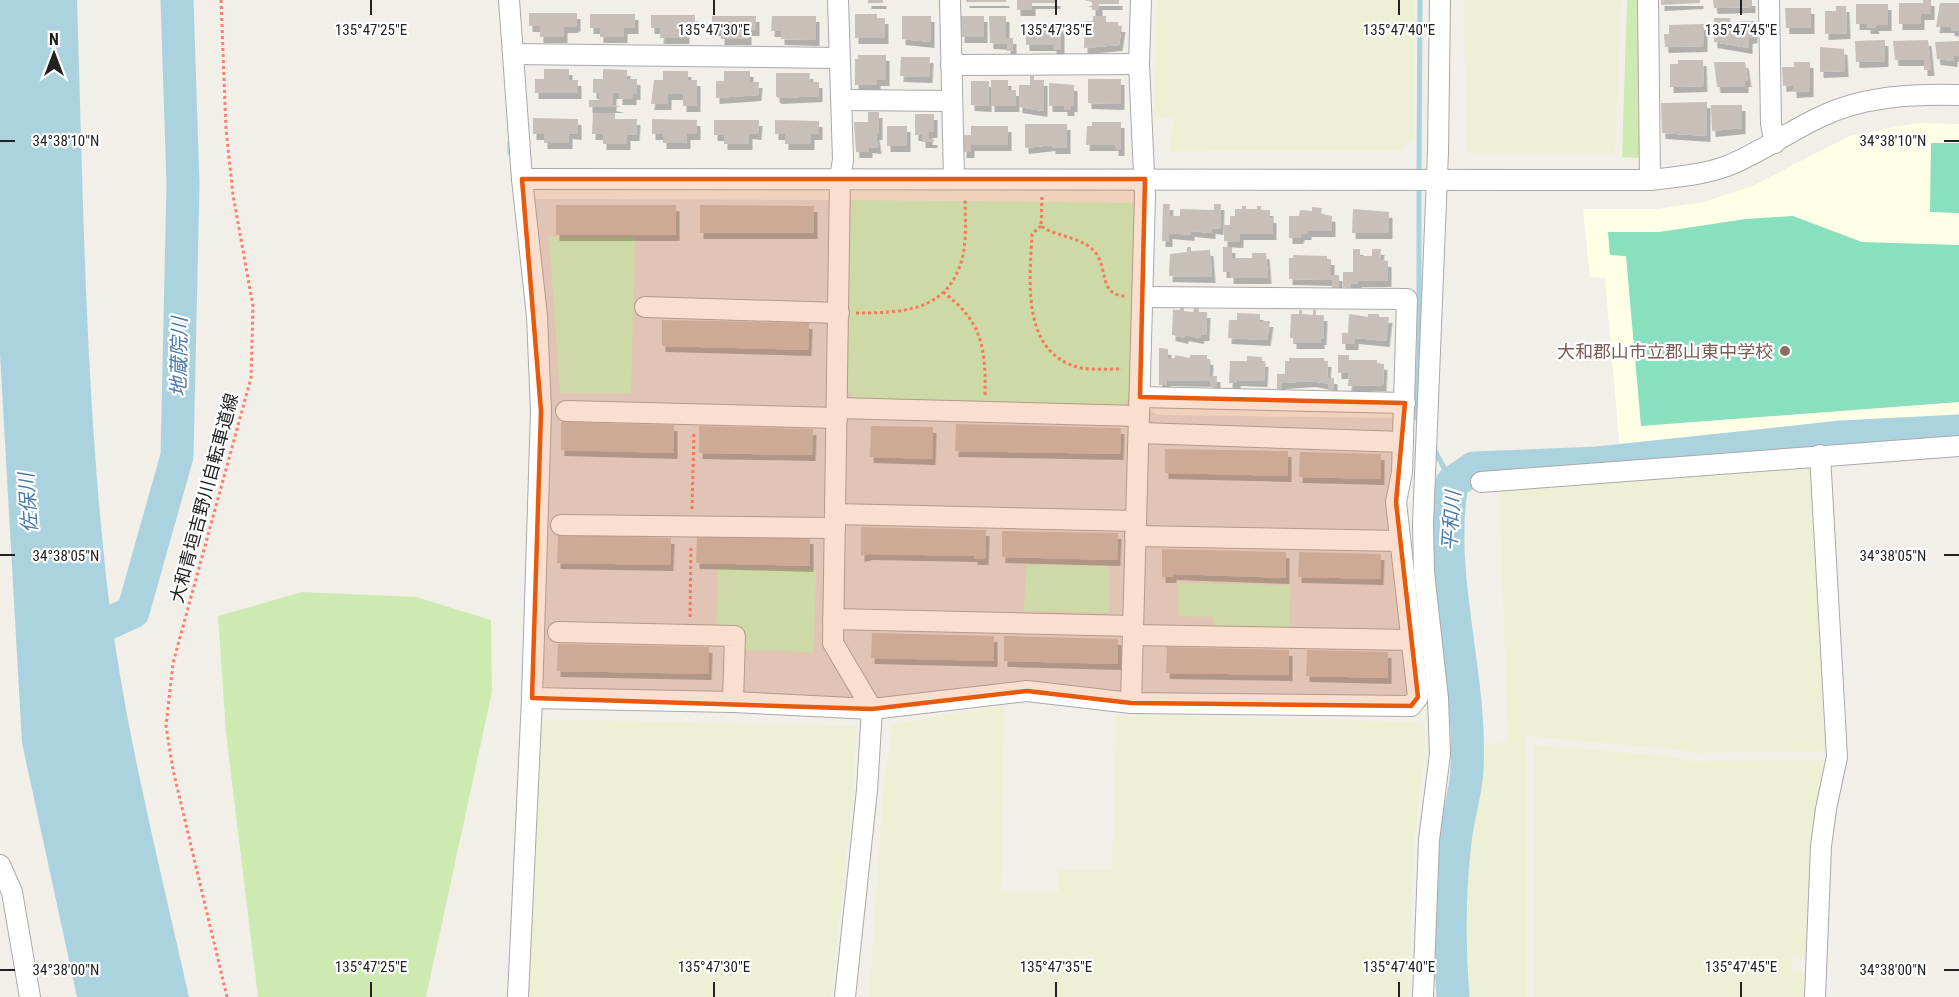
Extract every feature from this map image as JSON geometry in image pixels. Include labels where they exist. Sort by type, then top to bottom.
[{"type":"street","points":[[509,0],[522,178],[537,315],[541,411],[532,698],[518,997]]},
{"type":"street","points":[[838,0],[843,160],[840,178],[849,313],[837,413],[833,643],[872,709],[867,790],[845,997]]},
{"type":"street","points":[[950,0],[954,178]]},
{"type":"street","points":[[1131,704],[1142,369],[1145,179],[1139,64],[1141,0]]},
{"type":"street","points":[[1423,997],[1428,859],[1440,754],[1438,698],[1424,572],[1425,453],[1438,152],[1440,0]]},
{"type":"street","points":[[1648,0],[1650,180]]},
{"type":"street","points":[[1769,0],[1772,124],[1775,143]]},
{"type":"street","points":[[513,54],[839,58]]},
{"type":"street","points":[[951,65],[1139,64]]},
{"type":"street","points":[[522,178],[1650,180],[1689,176],[1726,166],[1775,143],[1821,117],[1850,107],[1916,94],[1959,95]]},
{"type":"street","points":[[842,100],[952,101]]},
{"type":"street","points":[[532,698],[733,702],[872,709],[1027,691],[1131,704],[1411,706],[1418,697],[1396,502],[1402,472],[1407,299],[1143,297]]},
{"type":"street","points":[[645,308],[849,313]]},
{"type":"street","points":[[566,411],[1140,416],[1405,403]]},
{"type":"street","points":[[1140,416],[1403,442]]},
{"type":"street","points":[[1481,482],[1959,446]]},
{"type":"street","points":[[1815,997],[1821,846],[1826,808],[1837,757],[1820,455]]},
{"type":"street","points":[[561,525],[835,521],[1135,529],[1400,541]]},
{"type":"street","points":[[833,619],[1412,640]]},
{"type":"street","points":[[558,632],[735,636],[733,702]]},
{"type":"street","points":[[0,865],[12,892],[30,997]]},
{"type":"path","name":"大和青垣吉野川自転車道線","points":[[221,0],[226,129],[233,195],[253,306],[251,378],[172,663],[166,726],[173,770],[227,997]]},
{"type":"path","points":[[849,313],[912,310],[943,292],[954,277],[962,259],[965,195]]},
{"type":"path","points":[[1042,195],[1041,226],[1032,234],[1029,301],[1035,324],[1049,348],[1080,368],[1142,369]]},
{"type":"path","points":[[1041,226],[1059,236],[1076,239],[1091,248],[1101,264],[1106,286],[1114,294],[1143,297]]},
{"type":"path","points":[[943,292],[965,310],[979,333],[985,358],[985,387]]},
{"type":"highlighted area","points":[[522,179],[1145,179],[1140,397],[1405,403],[1396,502],[1418,697],[1411,706],[1131,703],[1027,691],[872,709],[532,698],[541,411]]},
{"type":"shaded area","points":[[1157,0],[1415,0],[1414,137],[1402,150],[1169,151],[1175,116],[1154,119]]},
{"type":"shaded area","points":[[1464,0],[1621,0],[1615,153],[1466,153]]},
{"type":"shaded area","name":"大和郡山市立郡山東中学校","points":[[1916,123],[1959,124],[1959,425],[1620,450],[1605,278],[1590,277],[1583,209],[1657,209],[1704,202],[1750,187],[1850,136]]},
{"type":"shaded area","points":[[532,199],[851,200],[847,388],[856,398],[1133,394],[1156,415],[1398,418],[1410,695],[1405,700],[832,700],[548,689],[540,681]]},
{"type":"shaded area","points":[[1817,461],[1829,751],[1696,753],[1526,736],[1527,997],[1462,997],[1465,866],[1477,745],[1508,742],[1499,486]]},
{"type":"shaded area","points":[[1004,705],[1001,893],[1058,892],[1058,870],[1112,870],[1116,715],[1418,722],[1424,725],[1425,753],[1414,840],[1408,997],[869,997],[883,791],[893,724]]},
{"type":"shaded area","points":[[536,719],[856,726],[854,789],[831,997],[523,997]]},
{"type":"shaded area","points":[[1534,745],[1665,756],[1691,761],[1829,760],[1812,957],[1792,956],[1792,972],[1812,974],[1811,997],[1534,997]]},
{"type":"green space","points":[[1627,0],[1641,0],[1641,158],[1622,157]]},
{"type":"green space","points":[[1931,143],[1959,143],[1959,213],[1930,212]]},
{"type":"green space","points":[[851,200],[1136,203],[1133,394],[1123,405],[856,398],[847,389]]},
{"type":"green space","name":"大和郡山市立郡山東中学校","points":[[1793,216],[1862,242],[1959,245],[1959,402],[1641,426],[1626,256],[1610,255],[1608,232],[1659,232],[1746,219]]},
{"type":"green space","points":[[549,237],[635,237],[631,393],[560,393]]},
{"type":"green space","points":[[1026,565],[1110,566],[1109,613],[1024,611]]},
{"type":"green space","points":[[718,568],[816,570],[814,652],[739,650],[716,630]]},
{"type":"green space","points":[[1178,583],[1290,585],[1289,630],[1214,628],[1213,617],[1178,616]]},
{"type":"green space","points":[[302,592],[416,597],[491,620],[492,692],[426,997],[258,997],[226,733],[218,616]]},
{"type":"water","name":"佐保川","points":[[0,0],[77,0],[89,354],[105,566],[130,729],[189,997],[77,997],[22,743],[0,354]]},
{"type":"building","points":[[868,0],[883,0],[883,3],[868,3]]},
{"type":"building","points":[[966,0],[1006,0],[1006,2],[966,2]]},
{"type":"building","points":[[1017,0],[1057,0],[1057,3],[1032,3],[1032,10],[1017,10]]},
{"type":"building","points":[[1084,0],[1119,0],[1119,4],[1099,4],[1099,10],[1092,10],[1092,2]]},
{"type":"building","points":[[1661,0],[1700,0],[1700,3],[1661,5]]},
{"type":"building","points":[[1713,0],[1752,0],[1752,7],[1714,8]]},
{"type":"building","points":[[1923,0],[1931,0],[1931,14],[1921,14],[1921,24],[1899,24],[1899,3],[1923,3]]},
{"type":"building","points":[[1940,3],[1959,3],[1959,31],[1951,30],[1951,27],[1936,27]]},
{"type":"building","points":[[1856,4],[1888,4],[1888,25],[1875,25],[1876,28],[1867,28],[1867,24],[1856,24]]},
{"type":"building","points":[[1836,6],[1846,6],[1847,33],[1825,34],[1825,11],[1836,11]]},
{"type":"building","points":[[1785,8],[1811,8],[1811,28],[1786,28]]},
{"type":"building","points":[[529,13],[577,13],[577,25],[564,27],[564,37],[540,37],[540,26],[529,26]]},
{"type":"building","points":[[590,14],[635,14],[635,28],[624,28],[624,37],[600,37],[600,28],[590,28]]},
{"type":"building","points":[[855,14],[877,14],[877,18],[885,18],[885,38],[855,38]]},
{"type":"building","points":[[651,15],[695,15],[695,29],[686,29],[686,38],[660,38],[661,28],[651,28]]},
{"type":"building","points":[[712,16],[756,16],[756,30],[748,30],[748,39],[721,39],[721,30],[712,30]]},
{"type":"building","points":[[772,16],[816,16],[816,40],[781,39],[781,31],[771,31]]},
{"type":"building","points":[[902,16],[931,16],[931,42],[902,39]]},
{"type":"building","points":[[961,16],[984,16],[984,37],[961,37]]},
{"type":"building","points":[[989,16],[1006,16],[1006,38],[1013,38],[1013,51],[1007,51],[1007,44],[990,43]]},
{"type":"building","points":[[1093,16],[1106,16],[1106,22],[1118,22],[1118,26],[1122,26],[1119,45],[1084,48],[1085,21],[1093,21]]},
{"type":"building","points":[[1714,18],[1730,18],[1731,27],[1740,27],[1740,21],[1754,21],[1754,37],[1749,38],[1749,48],[1714,42]]},
{"type":"building","points":[[1704,24],[1704,46],[1665,47],[1664,34],[1669,34],[1669,25]]},
{"type":"building","points":[[1026,25],[1061,25],[1061,50],[1053,50],[1053,45],[1026,45]]},
{"type":"building","points":[[1885,40],[1885,61],[1856,62],[1855,41]]},
{"type":"building","points":[[1928,40],[1931,70],[1924,70],[1924,60],[1895,60],[1893,41]]},
{"type":"building","points":[[1959,41],[1959,56],[1954,56],[1954,61],[1937,59],[1935,42]]},
{"type":"building","points":[[1820,47],[1844,49],[1845,71],[1820,72]]},
{"type":"building","points":[[858,55],[886,55],[886,80],[877,80],[877,85],[855,85],[855,59],[858,59]]},
{"type":"building","points":[[901,57],[930,57],[929,77],[900,76]]},
{"type":"building","points":[[1678,60],[1703,60],[1704,86],[1670,87],[1670,64],[1678,64]]},
{"type":"building","points":[[1714,62],[1745,62],[1748,81],[1745,81],[1745,87],[1717,87]]},
{"type":"building","points":[[1794,62],[1810,62],[1810,91],[1793,92],[1793,85],[1783,86],[1782,67],[1794,67]]},
{"type":"building","points":[[544,69],[569,69],[569,80],[578,80],[578,93],[535,93],[535,79],[544,79]]},
{"type":"building","points":[[603,69],[627,70],[627,79],[637,79],[637,94],[633,94],[633,99],[619,99],[619,93],[613,93],[613,105],[621,107],[589,107],[589,100],[599,100],[599,93],[593,93],[593,79],[603,79]]},
{"type":"building","points":[[663,71],[688,71],[688,80],[697,80],[697,106],[683,106],[683,94],[668,94],[668,104],[651,104],[654,80],[663,80]]},
{"type":"building","points":[[724,71],[750,71],[750,82],[759,82],[758,95],[716,98],[716,81],[724,81]]},
{"type":"building","points":[[776,73],[810,73],[809,82],[819,82],[819,96],[778,98],[776,96]]},
{"type":"building","points":[[1030,76],[1034,76],[1034,80],[1044,80],[1044,111],[1019,107],[1019,85],[1030,85]]},
{"type":"building","points":[[1088,79],[1121,79],[1121,104],[1088,103]]},
{"type":"building","points":[[991,80],[1008,80],[1008,90],[1016,90],[1016,106],[991,106]]},
{"type":"building","points":[[971,81],[989,81],[988,106],[971,105]]},
{"type":"building","points":[[1049,83],[1074,85],[1074,106],[1071,106],[1071,110],[1064,110],[1064,106],[1049,106]]},
{"type":"building","points":[[1707,102],[1707,136],[1662,133],[1661,103]]},
{"type":"building","points":[[1711,105],[1742,105],[1742,128],[1712,131]]},
{"type":"building","points":[[868,112],[879,112],[879,134],[876,134],[878,148],[869,147],[869,152],[856,152],[854,122],[868,122]]},
{"type":"building","points":[[593,113],[615,113],[615,119],[637,119],[636,135],[627,135],[627,144],[603,144],[603,134],[592,134]]},
{"type":"building","points":[[915,114],[934,114],[934,132],[929,132],[929,139],[934,139],[934,142],[922,142],[922,135],[915,135]]},
{"type":"building","points":[[533,118],[578,119],[578,134],[569,133],[569,143],[544,143],[544,134],[533,134]]},
{"type":"building","points":[[652,119],[697,120],[697,134],[687,134],[687,143],[663,143],[663,134],[652,134]]},
{"type":"building","points":[[714,120],[759,120],[758,134],[749,133],[749,144],[724,144],[724,135],[714,135]]},
{"type":"building","points":[[775,120],[819,121],[819,134],[811,134],[811,144],[785,144],[785,134],[775,134]]},
{"type":"building","points":[[1092,122],[1121,122],[1121,150],[1115,150],[1115,145],[1086,145],[1087,126],[1092,126]]},
{"type":"building","points":[[1025,124],[1067,124],[1067,148],[1052,148],[1052,145],[1025,148]]},
{"type":"building","points":[[887,126],[907,126],[907,146],[887,146]]},
{"type":"building","points":[[971,126],[1008,126],[1008,145],[971,145],[971,152],[963,152],[963,135],[971,135]]},
{"type":"building","points":[[1163,204],[1170,204],[1169,216],[1180,216],[1180,209],[1214,210],[1214,204],[1221,204],[1220,229],[1212,228],[1212,233],[1191,231],[1191,235],[1169,233],[1169,241],[1162,241]]},
{"type":"building","points":[[556,205],[676,205],[676,235],[556,235]]},
{"type":"building","points":[[700,205],[814,206],[814,233],[700,233]]},
{"type":"building","points":[[1242,206],[1246,206],[1246,209],[1257,209],[1257,206],[1261,206],[1261,210],[1270,210],[1270,217],[1273,217],[1273,234],[1240,234],[1240,242],[1224,241],[1224,225],[1230,225],[1230,216],[1235,216],[1235,209],[1242,209]]},
{"type":"building","points":[[1312,207],[1322,208],[1321,214],[1332,216],[1332,231],[1308,231],[1308,234],[1301,234],[1300,238],[1289,238],[1289,216],[1299,216],[1300,210],[1312,211]]},
{"type":"building","points":[[1353,209],[1389,212],[1389,233],[1352,233]]},
{"type":"building","points":[[1187,247],[1191,247],[1191,251],[1210,250],[1212,277],[1169,276],[1170,254],[1187,252]]},
{"type":"building","points":[[1223,247],[1232,247],[1232,258],[1252,258],[1252,253],[1266,253],[1268,278],[1230,278],[1230,272],[1223,272]]},
{"type":"building","points":[[1353,249],[1360,249],[1360,256],[1372,256],[1372,249],[1381,249],[1380,260],[1388,261],[1388,281],[1358,281],[1358,284],[1351,284],[1351,288],[1343,287],[1343,272],[1353,272]]},
{"type":"building","points":[[1293,255],[1327,256],[1327,259],[1331,259],[1331,275],[1339,275],[1339,288],[1332,288],[1332,280],[1289,279],[1289,258],[1293,258]]},
{"type":"building","points":[[1180,307],[1184,307],[1184,311],[1193,312],[1194,308],[1199,308],[1199,312],[1207,312],[1206,335],[1201,335],[1200,338],[1185,335],[1185,338],[1172,335],[1173,310],[1180,310]]},
{"type":"building","points":[[1299,310],[1302,310],[1302,314],[1313,315],[1313,310],[1316,310],[1316,315],[1324,315],[1321,343],[1293,343],[1293,338],[1290,338],[1291,314],[1299,314]]},
{"type":"building","points":[[1237,313],[1260,314],[1260,321],[1270,321],[1267,340],[1228,338],[1229,320],[1237,320]]},
{"type":"building","points":[[1349,314],[1368,317],[1368,314],[1379,314],[1379,317],[1389,317],[1386,341],[1355,338],[1355,344],[1342,344],[1342,333],[1348,333]]},
{"type":"building","points":[[662,320],[809,323],[808,350],[662,346]]},
{"type":"building","points":[[1159,348],[1168,349],[1168,358],[1175,358],[1175,355],[1190,358],[1190,355],[1207,355],[1207,359],[1210,359],[1209,376],[1217,376],[1217,387],[1210,387],[1210,381],[1167,380],[1167,385],[1159,385]]},
{"type":"building","points":[[1338,355],[1349,355],[1349,360],[1377,360],[1377,363],[1384,364],[1383,385],[1348,386],[1349,373],[1338,373]]},
{"type":"building","points":[[1247,356],[1262,357],[1262,361],[1265,361],[1264,381],[1237,380],[1237,383],[1229,383],[1230,361],[1247,361]]},
{"type":"building","points":[[1289,358],[1324,358],[1324,361],[1328,361],[1327,378],[1334,378],[1334,390],[1328,390],[1329,384],[1312,381],[1282,383],[1282,389],[1277,389],[1277,374],[1285,374],[1285,361],[1289,361]]},
{"type":"building","points":[[561,422],[674,425],[674,453],[561,450]]},
{"type":"building","points":[[956,424],[1121,428],[1120,454],[955,451]]},
{"type":"building","points":[[699,426],[813,429],[812,455],[699,453]]},
{"type":"building","points":[[871,426],[933,427],[932,459],[870,457]]},
{"type":"building","points":[[1165,449],[1288,451],[1288,476],[1165,473]]},
{"type":"building","points":[[1300,452],[1381,454],[1381,479],[1299,477]]},
{"type":"building","points":[[861,527],[986,530],[985,559],[974,559],[974,556],[869,554],[861,556]]},
{"type":"building","points":[[1002,531],[1118,533],[1117,560],[1002,557]]},
{"type":"building","points":[[558,535],[671,538],[670,565],[557,563]]},
{"type":"building","points":[[697,536],[810,538],[810,566],[696,563]]},
{"type":"building","points":[[1162,549],[1286,552],[1286,578],[1173,574],[1173,577],[1162,577]]},
{"type":"building","points":[[1299,552],[1381,554],[1380,579],[1298,577]]},
{"type":"building","points":[[872,633],[994,636],[994,661],[871,658]]},
{"type":"building","points":[[1004,636],[1118,639],[1118,664],[1004,661]]},
{"type":"building","points":[[558,644],[709,647],[708,674],[557,671]]},
{"type":"building","points":[[1167,647],[1289,650],[1289,675],[1166,673]]},
{"type":"building","points":[[1307,650],[1388,652],[1388,678],[1306,676]]},
{"type":"waterway","name":"地蔵院川","points":[[72,640],[133,612],[177,456],[183,184],[177,0]]},
{"type":"waterway","points":[[1419,175],[1420,0]]},
{"type":"waterway","points":[[510,143],[510,153]]},
{"type":"waterway","points":[[1419,185],[1419,357],[1416,416],[1420,423]]},
{"type":"waterway","name":"平和川","points":[[1453,997],[1450,939],[1452,880],[1456,833],[1467,769],[1467,733],[1465,697],[1448,555],[1448,519],[1452,483],[1474,468],[1598,463],[1841,437],[1959,431]]},
{"type":"waterway","points":[[1433,447],[1452,483]]},
{"type":"place","name":"大和郡山市立郡山東中学校","points":[[1785,351]]}]
